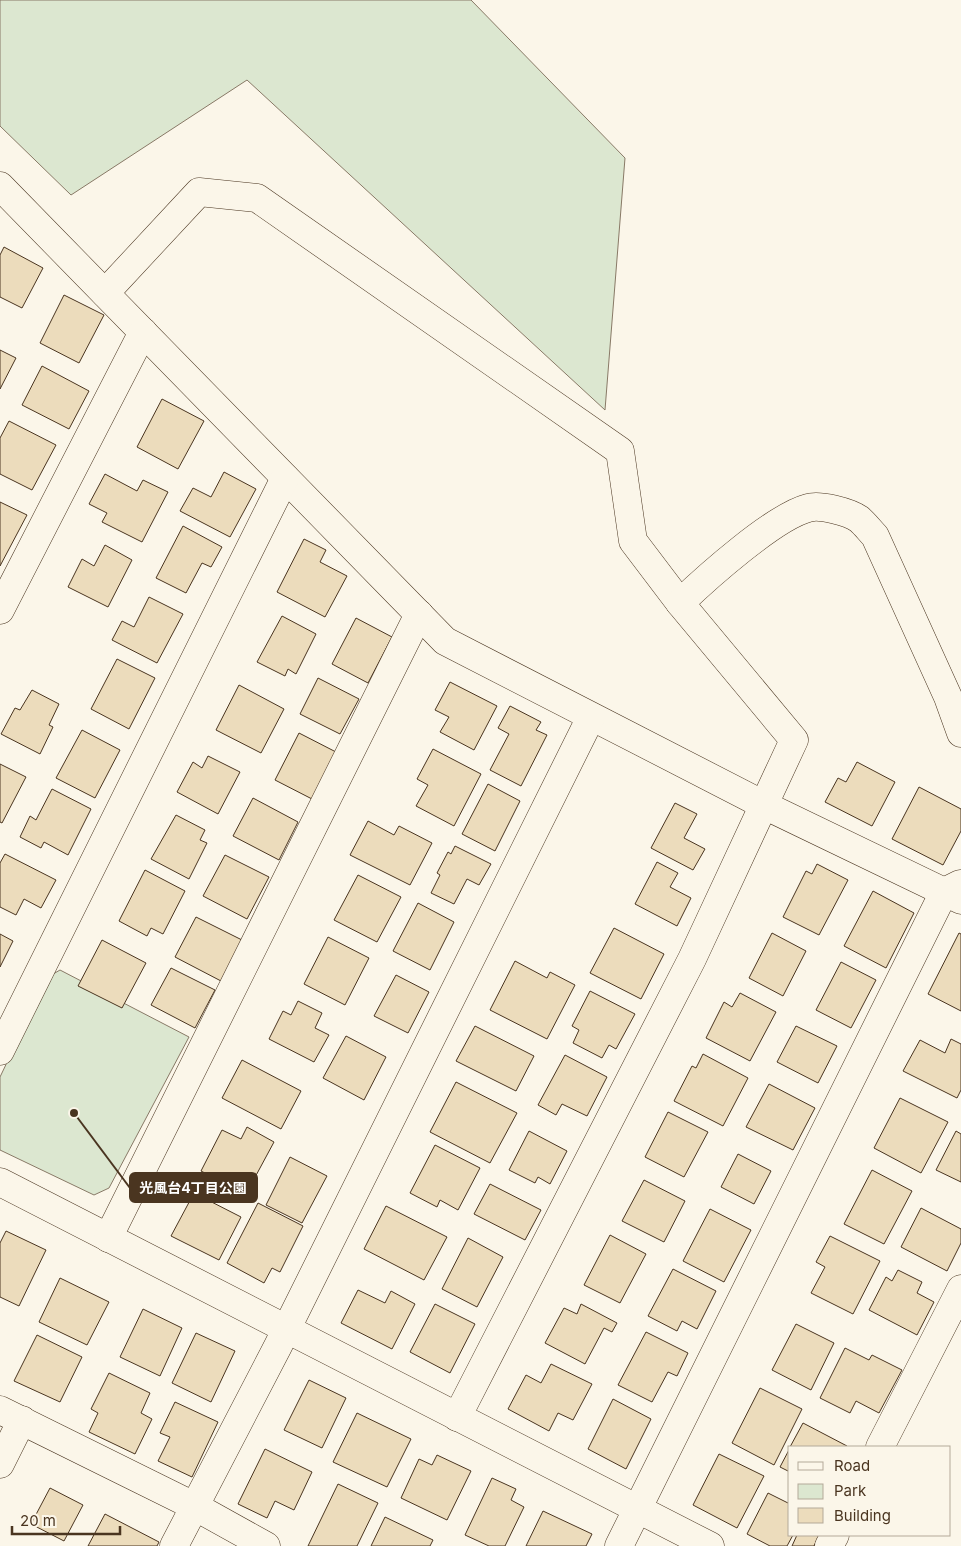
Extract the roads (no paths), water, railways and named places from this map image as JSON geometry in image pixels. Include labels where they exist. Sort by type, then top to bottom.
[{"type":"street","points":[[0,186],[445,641],[764,806],[955,892],[619,1546]]},
{"type":"street","points":[[105,293],[199,192],[257,198],[620,451],[633,541],[680,604],[794,740],[692,959],[457,1417]]},
{"type":"street","points":[[0,610],[144,332]]},
{"type":"street","points":[[0,1051],[286,478]]},
{"type":"street","points":[[680,604],[702,582],[785,518],[809,507],[830,508],[858,518],[875,536],[948,697],[961,733]]},
{"type":"street","points":[[108,1238],[419,614]]},
{"type":"street","points":[[174,1546],[287,1330],[591,716]]},
{"type":"street","points":[[0,1182],[710,1546]]},
{"type":"street","points":[[881,1446],[951,1334],[961,1289]]},
{"type":"street","points":[[0,1464],[11,1415],[194,1506],[266,1546]]},
{"type":"place","name":"光風台4丁目公園","points":[[74,1113]]}]
